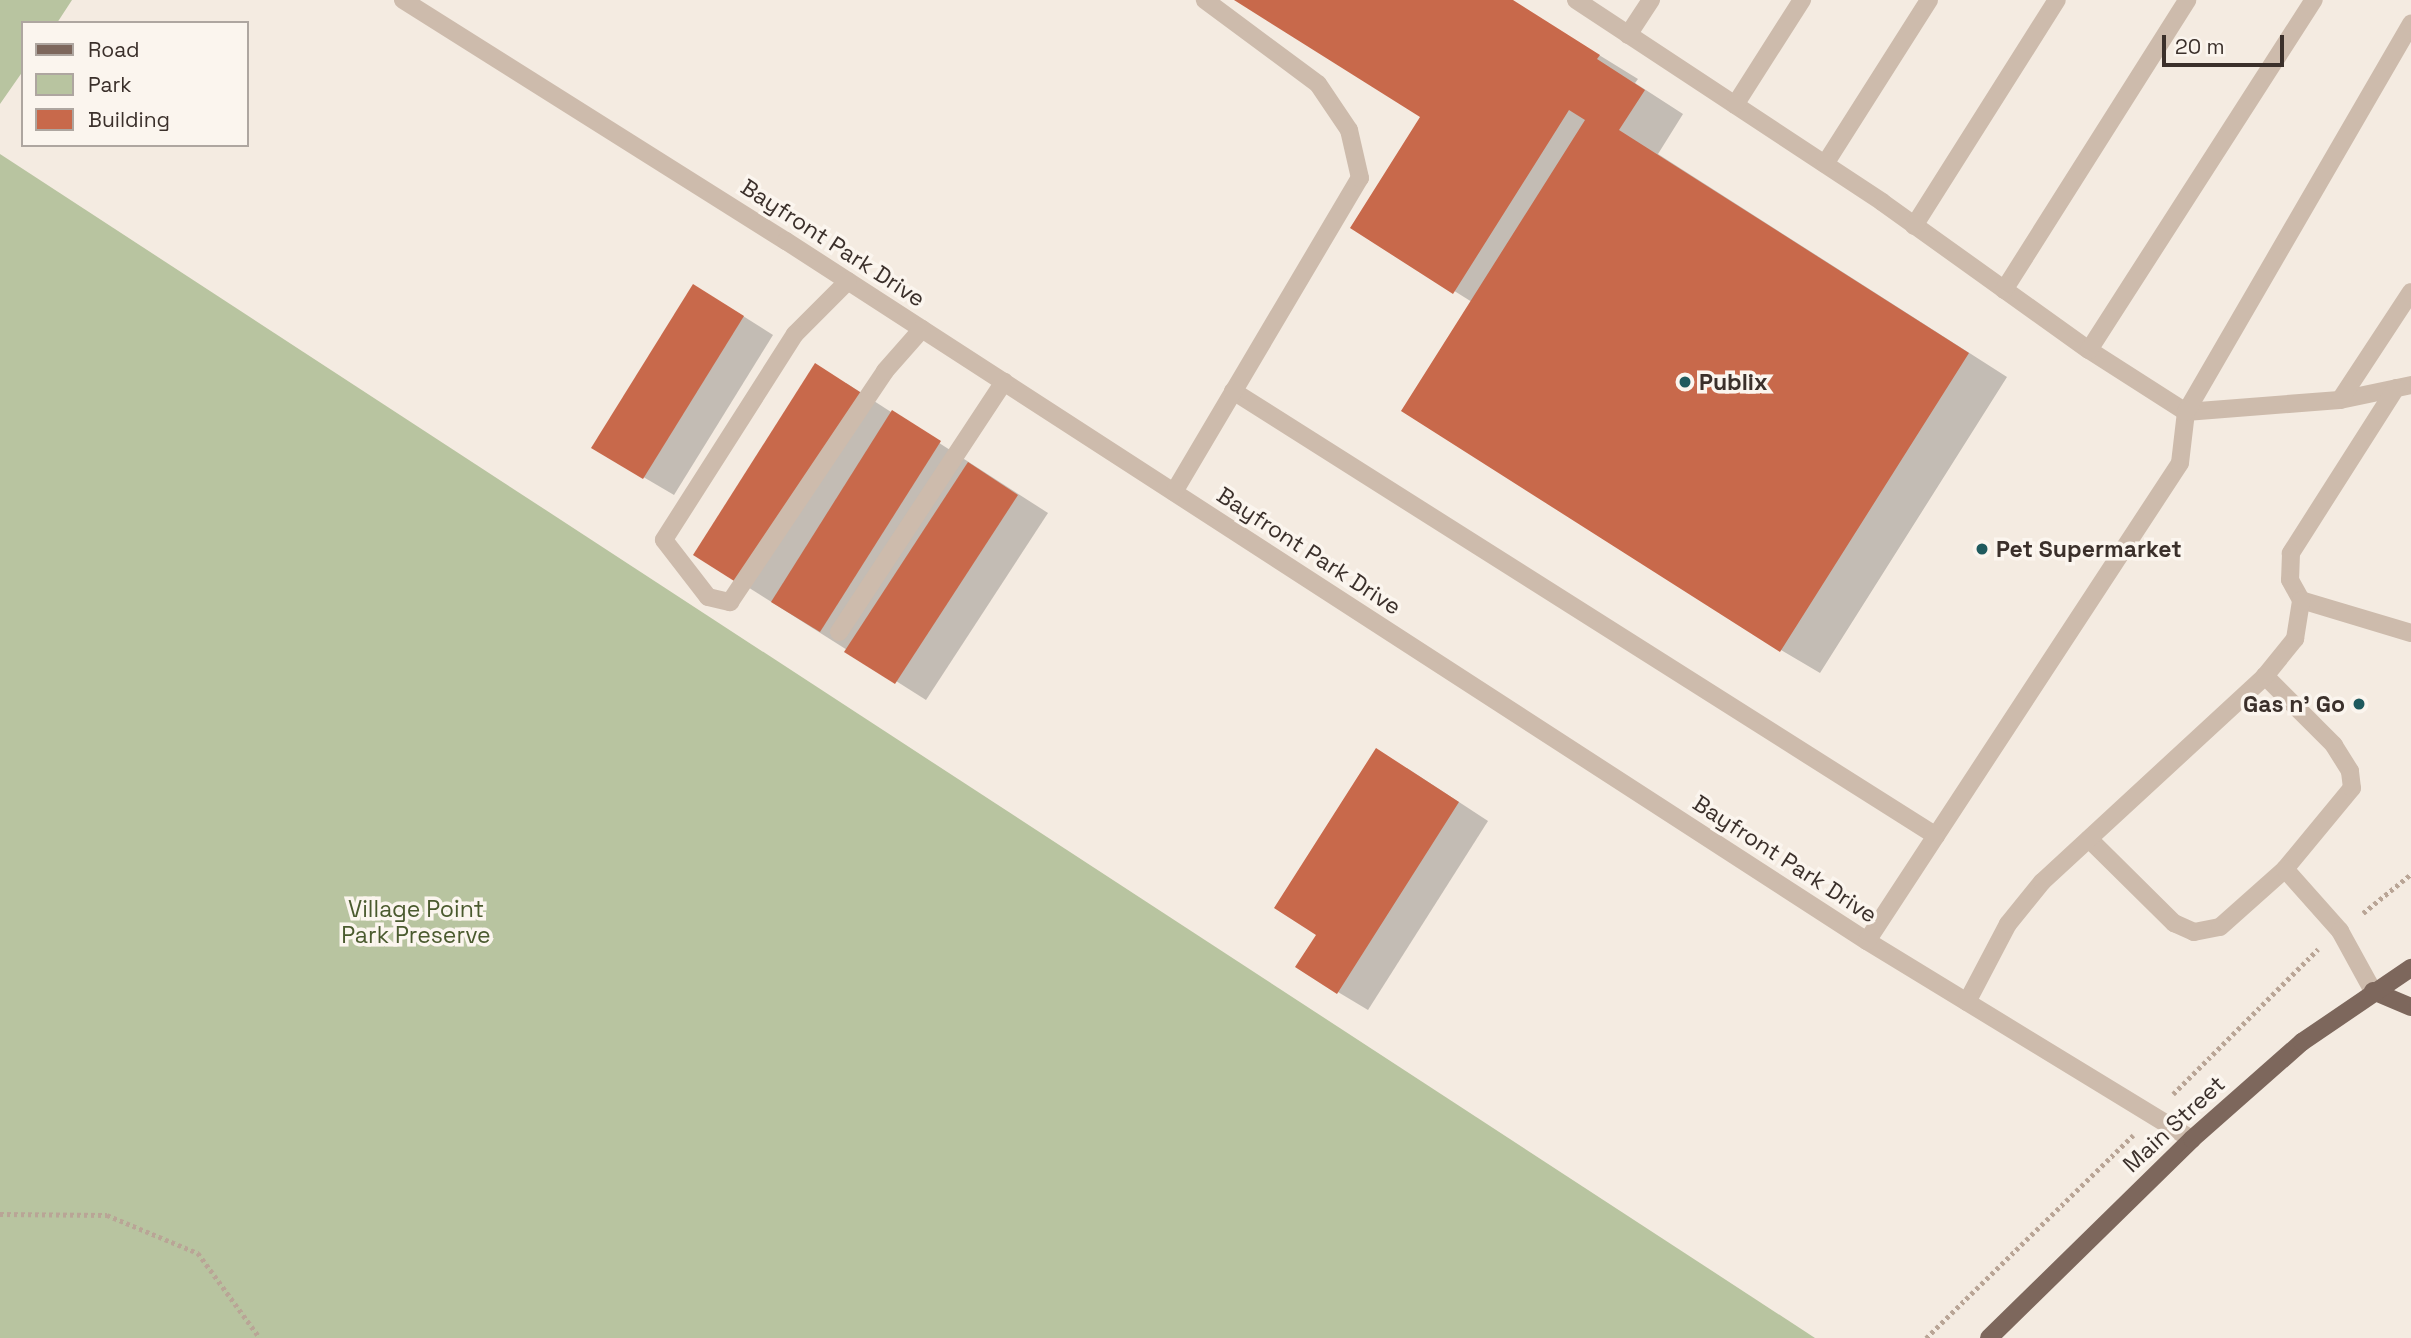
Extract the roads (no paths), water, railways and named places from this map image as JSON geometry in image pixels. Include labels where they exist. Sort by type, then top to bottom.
[{"type":"main road","name":"Main Street","points":[[1990,1338],[2192,1139],[2302,1042],[2411,968]]},
{"type":"main road","points":[[2374,991],[2411,1007]]},
{"type":"street","name":"Bayfront Park Drive","points":[[402,0],[848,281],[1867,941],[2192,1139]]},
{"type":"street","points":[[1174,492],[1360,178],[1349,130],[1318,84],[1205,0]]},
{"type":"street","points":[[1576,0],[1825,164],[2089,350],[2186,412],[2340,400],[2404,386]]},
{"type":"street","points":[[1628,35],[1651,0]]},
{"type":"street","points":[[1735,105],[1802,0]]},
{"type":"street","points":[[1825,164],[1929,0]]},
{"type":"street","points":[[1914,226],[2057,0]]},
{"type":"street","points":[[2004,290],[2187,0]]},
{"type":"street","points":[[2089,350],[2314,0]]},
{"type":"street","points":[[1867,941],[2180,463],[2186,412],[2411,24]]},
{"type":"street","points":[[848,281],[794,334],[664,540],[708,597],[730,602],[886,371],[922,329]]},
{"type":"street","points":[[2340,400],[2411,292]]},
{"type":"street","points":[[839,632],[1004,382]]},
{"type":"street","points":[[1967,1002],[2008,924],[2042,882],[2265,676],[2295,639],[2301,600],[2290,580],[2291,553],[2404,386]]},
{"type":"street","points":[[1233,391],[1936,836]]},
{"type":"street","points":[[2301,600],[2411,633]]},
{"type":"street","points":[[2089,839],[2175,923],[2194,932],[2221,928],[2285,869],[2352,788],[2350,771],[2334,746],[2265,676]]},
{"type":"street","points":[[2285,869],[2340,931],[2374,991]]},
{"type":"place","name":"Publix","points":[[1685,382]]},
{"type":"place","name":"Pet Supermarket","points":[[1982,549]]},
{"type":"place","name":"Gas n' Go","points":[[2359,704]]},
{"type":"park label","name":"Village Point Park Preserve","points":[[416,922]]}]
